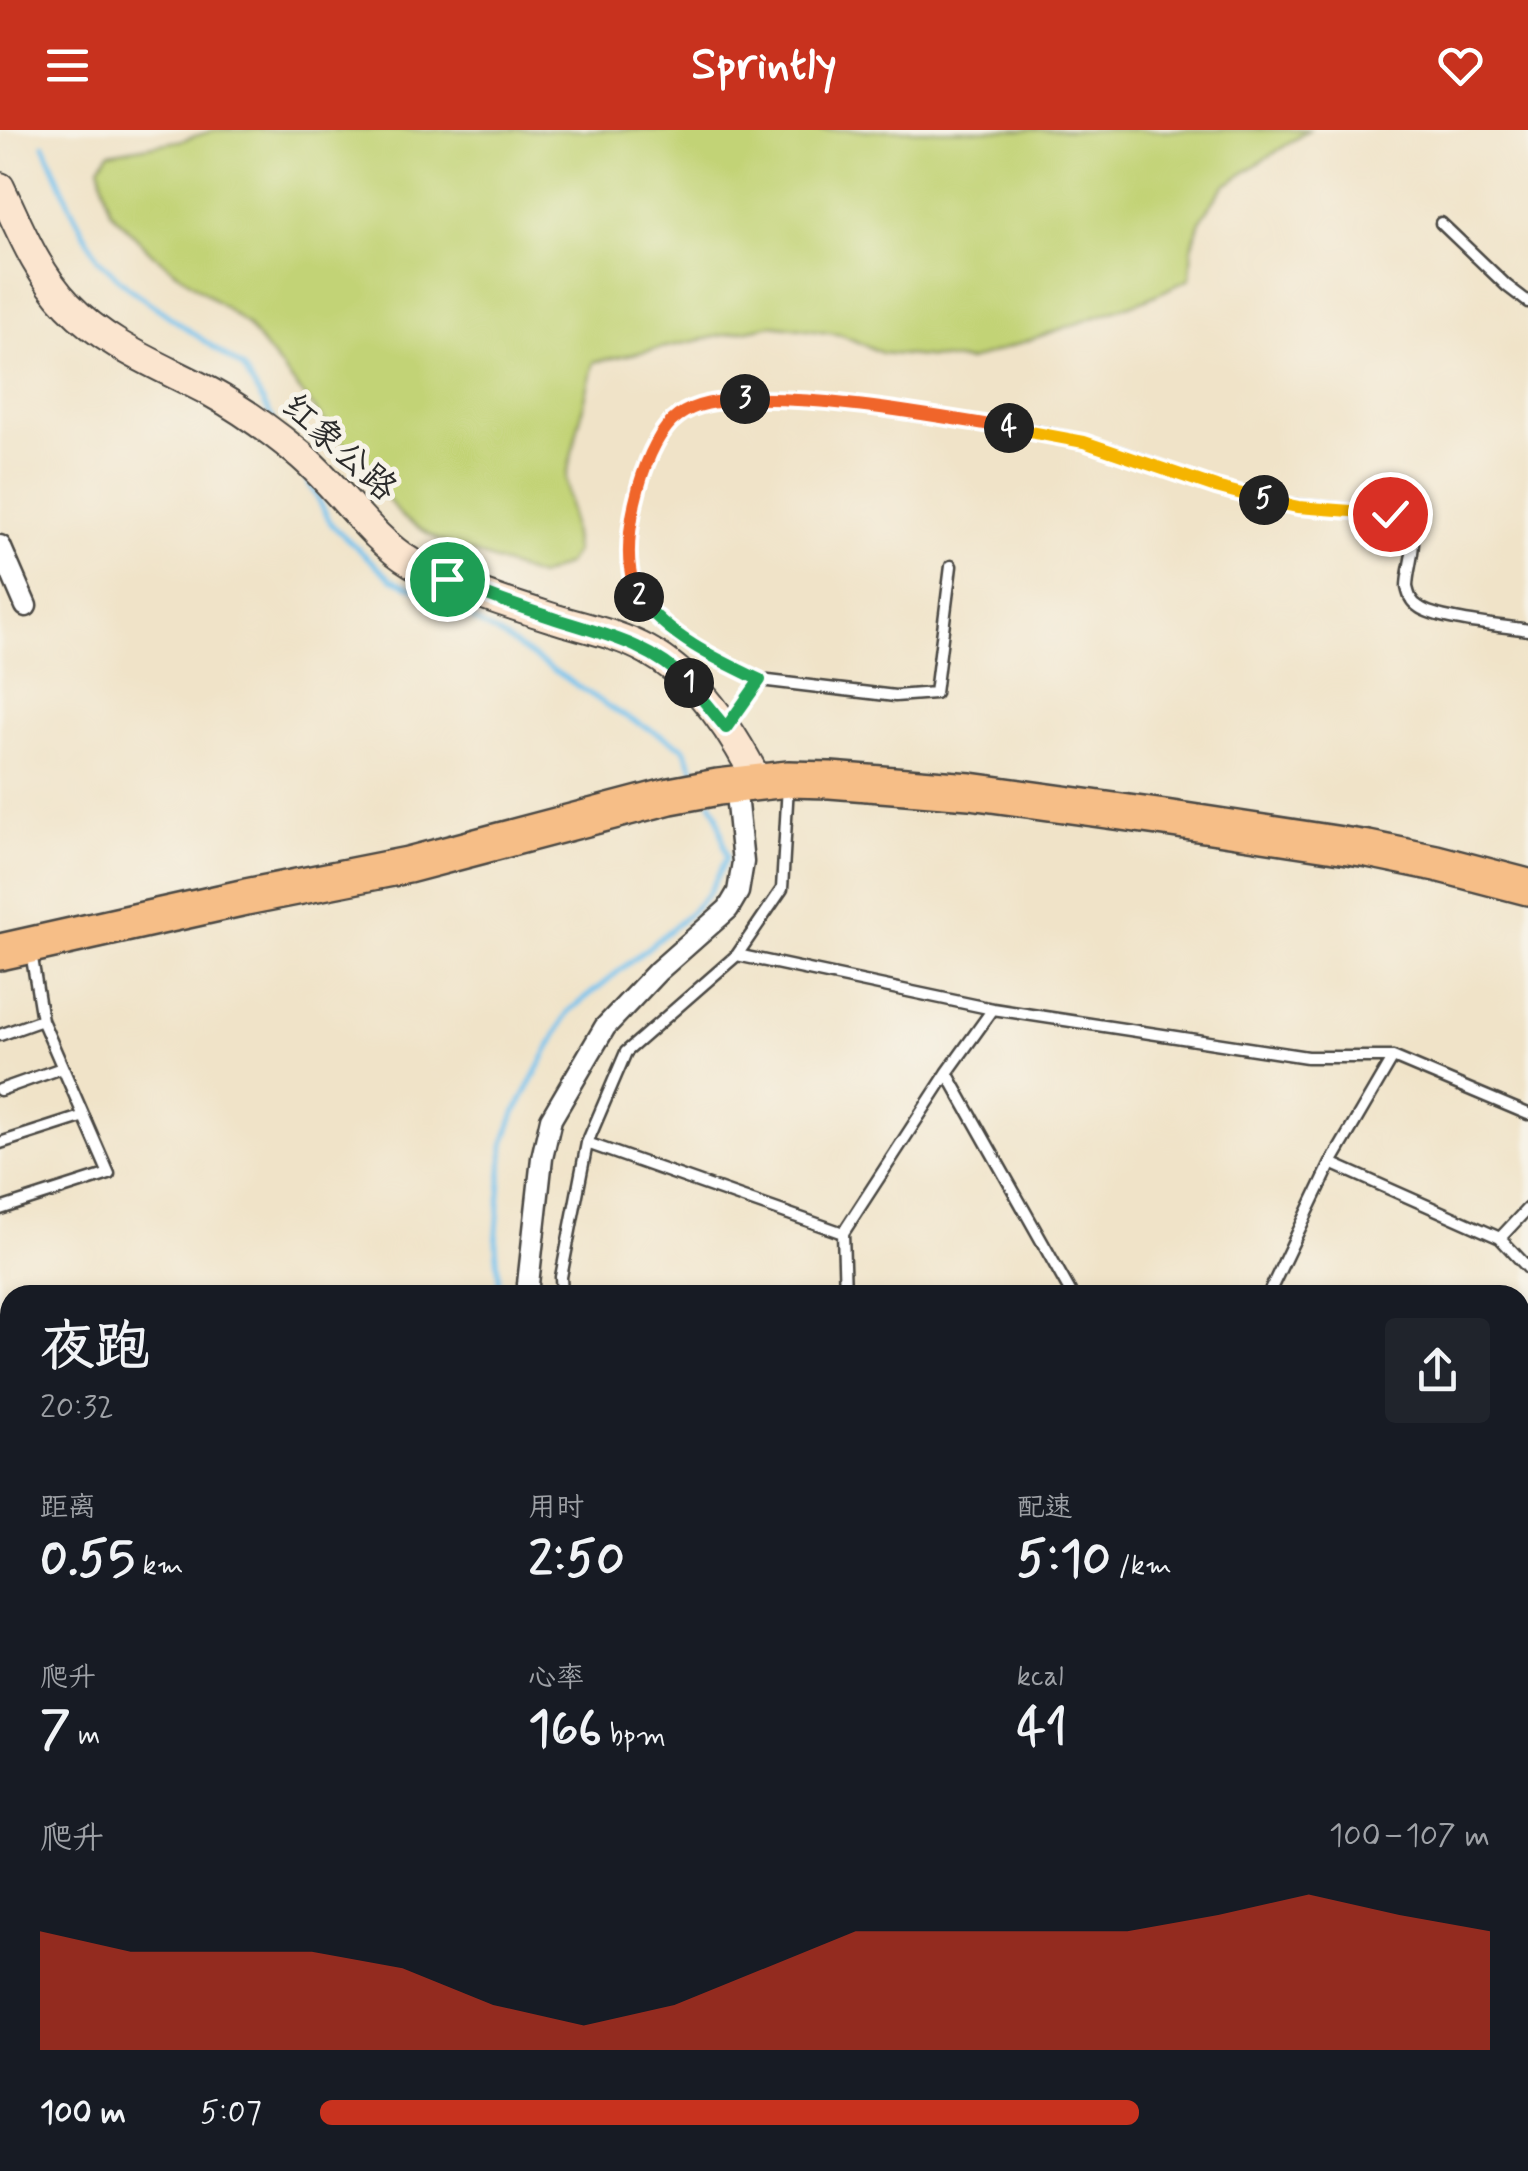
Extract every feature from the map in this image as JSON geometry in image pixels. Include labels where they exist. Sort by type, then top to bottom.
[{"type":"highway","points":[[21,954],[246,897],[408,865],[670,796],[750,783],[864,782],[1183,820],[1385,853],[1528,888]]},
{"type":"main road","name":"红象公路","points":[[0,187],[47,278],[69,307],[115,343],[216,396],[302,456],[381,538],[411,562],[507,603],[647,650],[681,674],[726,728],[750,783]]},
{"type":"street","points":[[0,546],[26,606]]},
{"type":"street","points":[[528,1285],[542,1158],[551,1120],[605,1027],[658,971],[728,910],[738,892],[750,783]]},
{"type":"lane","points":[[1441,223],[1528,302]]},
{"type":"lane","points":[[951,566],[935,693],[895,696],[760,680],[695,646],[657,618],[640,598],[629,565],[629,544],[652,447],[675,418],[714,402],[763,398],[859,406],[1061,436],[1262,500],[1399,517],[1409,522],[1413,531],[1407,587],[1418,607],[1437,615],[1528,630]]},
{"type":"lane","points":[[726,728],[760,680]]},
{"type":"lane","points":[[561,1285],[587,1143],[626,1052],[736,956],[782,889],[750,783]]},
{"type":"lane","points":[[0,1209],[108,1174],[42,1020],[21,954]]},
{"type":"lane","points":[[736,956],[993,1009],[1308,1057],[1393,1057],[1528,1114]]},
{"type":"lane","points":[[845,1285],[844,1233],[993,1009]]},
{"type":"lane","points":[[0,1036],[42,1020]]},
{"type":"lane","points":[[1273,1285],[1331,1162],[1393,1057]]},
{"type":"lane","points":[[0,1090],[62,1068]]},
{"type":"lane","points":[[947,1073],[1066,1285]]},
{"type":"lane","points":[[0,1143],[84,1116]]},
{"type":"lane","points":[[587,1143],[844,1233]]},
{"type":"lane","points":[[1331,1162],[1500,1238],[1528,1268]]},
{"type":"lane","points":[[1500,1238],[1528,1208]]},
{"type":"green space","points":[[214,130],[1309,130],[1224,186],[1200,221],[1192,246],[1190,279],[1147,299],[969,361],[882,353],[842,335],[772,325],[594,362],[566,478],[575,551],[567,564],[539,577],[440,541],[402,517],[245,323],[154,255],[110,211],[99,166],[109,153],[183,140]]},
{"type":"waterway","points":[[44,145],[98,259],[130,289],[243,368],[273,419]]},
{"type":"waterway","points":[[305,476],[332,525],[391,579],[433,597],[503,637],[617,712],[683,747],[699,779]]},
{"type":"waterway","points":[[499,1285],[496,1244],[504,1143],[515,1113],[568,1012],[681,921],[709,893],[727,857],[711,802]]},
{"type":"route","points":[[447,579],[647,650],[681,674],[726,728],[760,680],[695,646],[650,612],[640,598],[629,565],[634,513],[652,447],[668,424],[692,408],[763,398],[952,419],[1084,442],[1262,500],[1298,507],[1390,514]]}]
